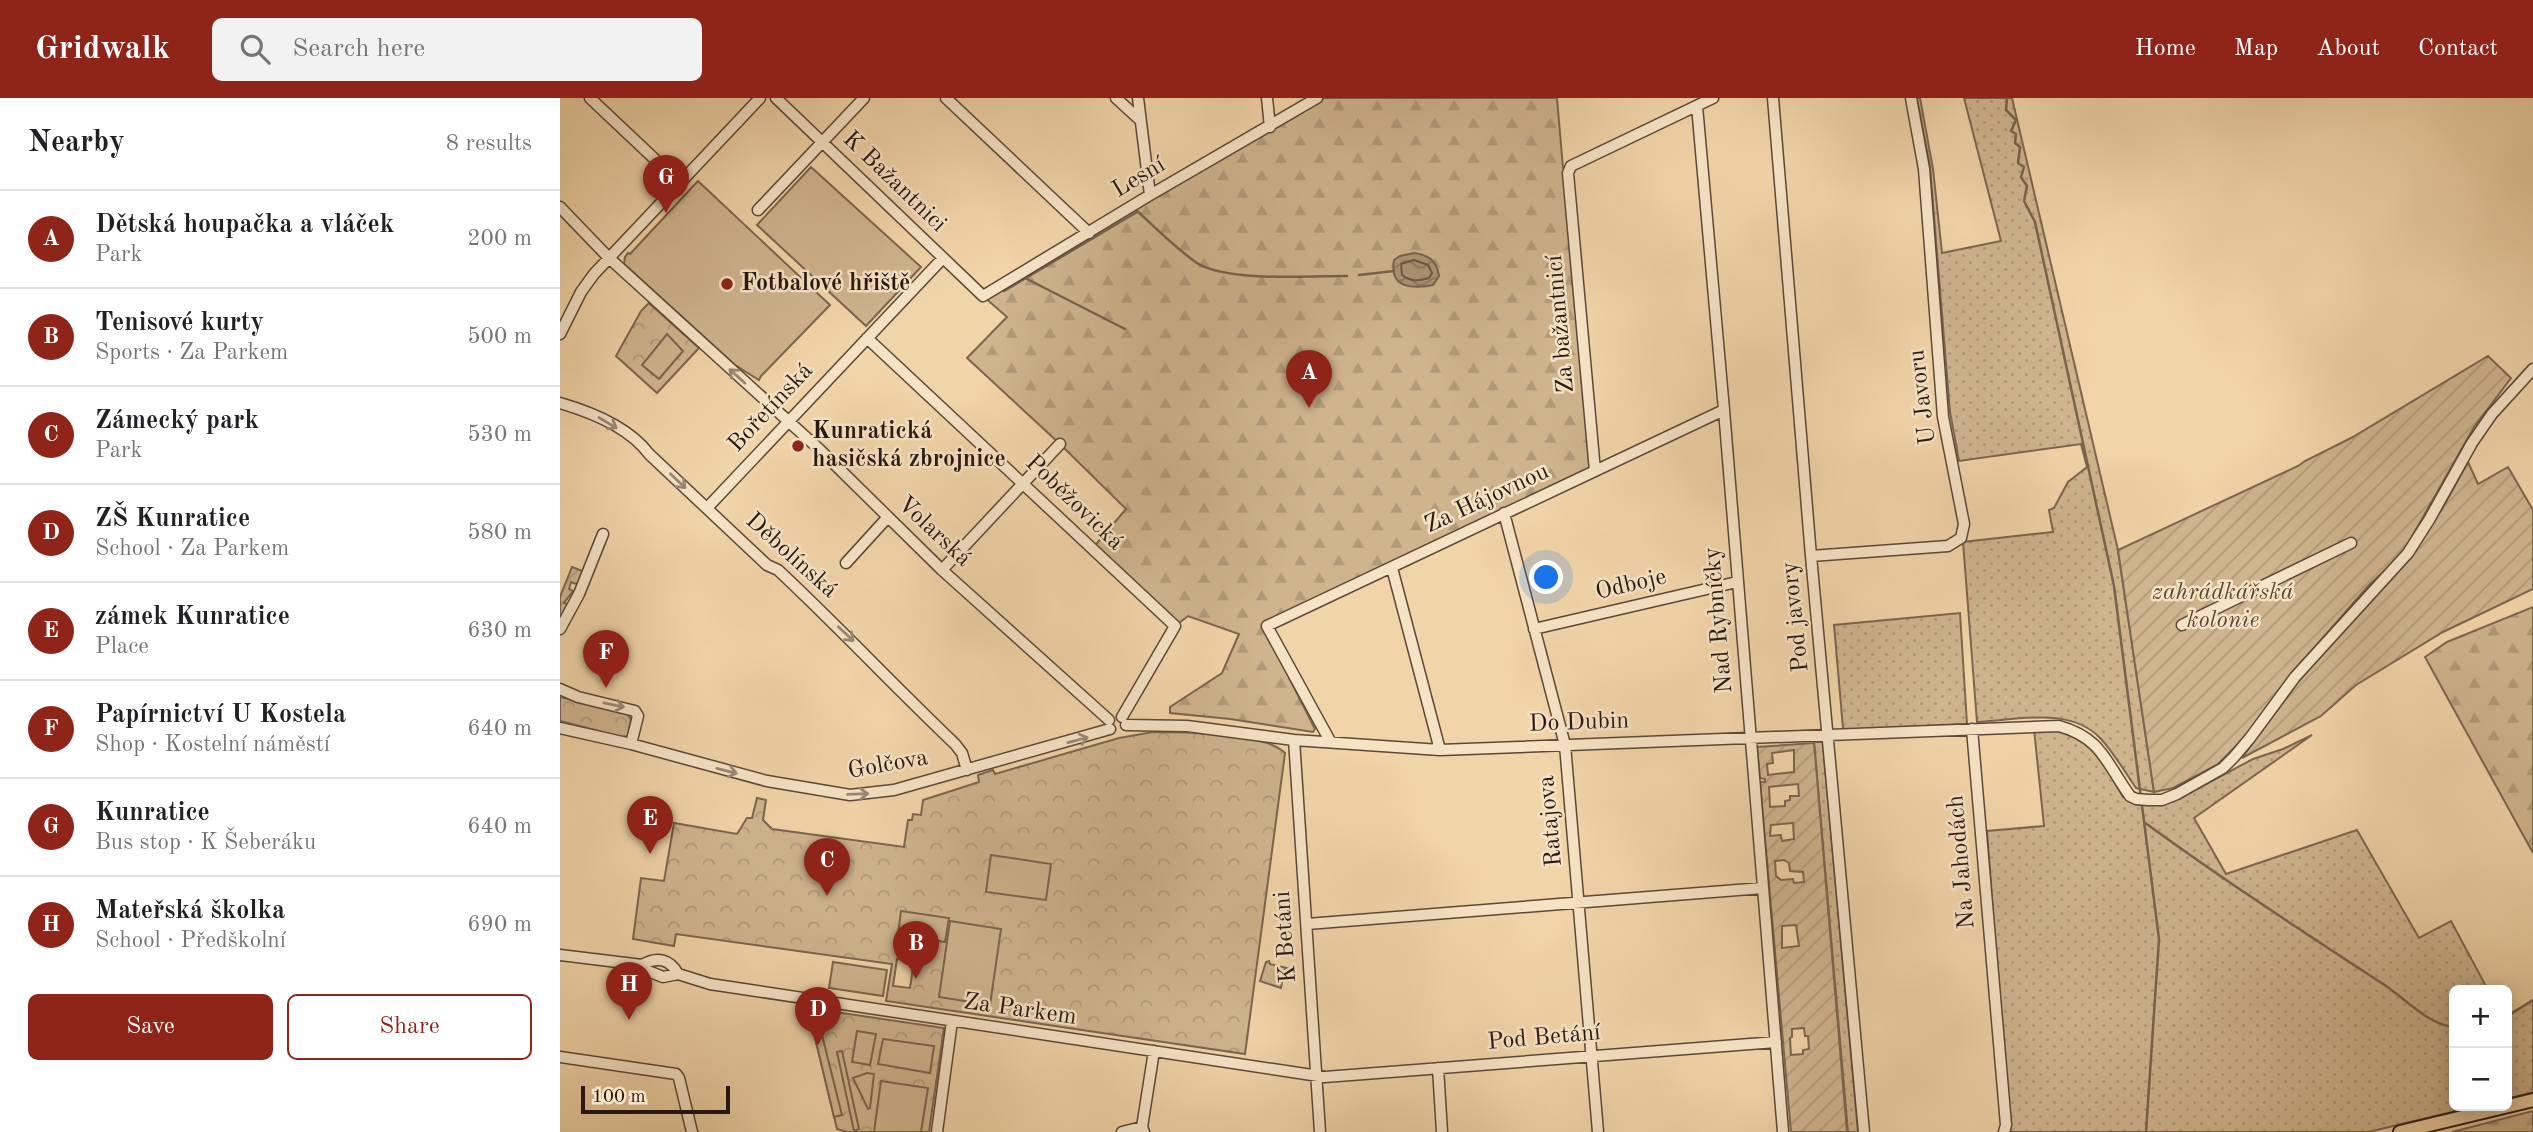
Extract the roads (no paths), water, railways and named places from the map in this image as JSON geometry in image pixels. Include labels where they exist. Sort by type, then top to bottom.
[{"type":"main road","points":[[2400,1132],[2533,1100]]},
{"type":"street","points":[[590,98],[680,183]]},
{"type":"street","points":[[560,334],[581,292],[609,258],[760,98]]},
{"type":"street","name":"K Bažantnici","points":[[776,98],[983,296]]},
{"type":"street","points":[[758,211],[864,98]]},
{"type":"street","points":[[946,98],[1089,233]]},
{"type":"street","points":[[1116,98],[1140,120]]},
{"type":"street","points":[[1138,98],[1150,195]]},
{"type":"street","points":[[1267,98],[1270,127]]},
{"type":"street","name":"Lesní","points":[[983,296],[1317,98]]},
{"type":"street","points":[[1697,106],[1713,98]]},
{"type":"street","name":"Pod javory","points":[[1773,98],[1811,556],[1864,1132]]},
{"type":"street","name":"U Javoru","points":[[1811,556],[1948,546],[1961,538],[1964,524],[1943,417],[1924,169],[1911,98]]},
{"type":"street","name":"Za bažantnicí","points":[[1595,471],[1568,173],[1571,166],[1697,106]]},
{"type":"street","name":"Nad Rybníčky","points":[[1697,106],[1783,1132]]},
{"type":"street","name":"Volarská","points":[[560,207],[609,258],[819,449],[887,518],[1110,725]]},
{"type":"street","name":"Bořetínská","points":[[707,508],[943,258]]},
{"type":"street","name":"Poběžovická","points":[[867,338],[1175,626],[1124,721]]},
{"type":"street","points":[[1829,734],[2059,726],[2077,731],[2098,746],[2126,789],[2136,799],[2162,800],[2193,787],[2223,768],[2250,738],[2295,677],[2408,553],[2430,520],[2472,443],[2492,414],[2533,369]]},
{"type":"street","name":"Děbolínská","points":[[560,403],[591,412],[639,441],[649,454],[855,643],[870,663],[956,744],[967,770]]},
{"type":"street","name":"Za Hájovnou","points":[[1330,741],[1267,626],[1724,410]]},
{"type":"street","points":[[942,569],[1060,444]]},
{"type":"street","name":"Ratajova","points":[[1504,513],[1565,745],[1598,1132]]},
{"type":"street","points":[[846,563],[887,518]]},
{"type":"street","points":[[560,629],[579,594],[603,534]]},
{"type":"street","points":[[2182,625],[2351,544]]},
{"type":"street","points":[[1392,568],[1440,750]]},
{"type":"street","name":"Odboje","points":[[1534,629],[1737,582]]},
{"type":"street","points":[[560,689],[635,711],[638,716],[631,744]]},
{"type":"street","points":[[1124,721],[1120,732],[1110,725],[1116,715],[1124,721],[1294,740]]},
{"type":"street","name":"Golčova","points":[[560,728],[631,744],[767,781],[850,795],[894,790],[1110,725]]},
{"type":"street","name":"Na Jahodách","points":[[1972,729],[2006,1125],[2004,1132]]},
{"type":"street","name":"Do Dubin","points":[[1294,740],[1440,750],[1829,734]]},
{"type":"street","name":"K Betáni","points":[[1294,740],[1320,1132]]},
{"type":"street","points":[[1307,924],[1763,888]]},
{"type":"street","name":"Za Parkem","points":[[560,955],[642,965],[656,958],[666,960],[674,966],[678,974]]},
{"type":"street","name":"Za Parkem","points":[[642,965],[648,971],[663,977],[678,974],[710,984],[1316,1076]]},
{"type":"street","points":[[937,1132],[952,1021]]},
{"type":"street","name":"Pod Betání","points":[[1316,1076],[1776,1042]]},
{"type":"street","points":[[1122,1132],[1143,1129],[1154,1051]]},
{"type":"street","points":[[560,1057],[672,1073],[679,1078],[692,1132]]},
{"type":"street","points":[[1438,1068],[1442,1132]]},
{"type":"water","points":[[1414,253],[1428,257],[1434,263],[1439,276],[1433,285],[1404,285],[1395,277],[1394,260]]},
{"type":"waterway","points":[[2007,98],[2006,110],[2016,120],[2011,131],[2016,134],[2015,143],[2020,147],[2018,163],[2024,167],[2021,177],[2027,186],[2024,201],[2035,222],[2114,586],[2159,939],[2146,1132]]},
{"type":"waterway","points":[[1135,209],[1181,251],[1210,269],[1269,277],[1347,276]]},
{"type":"waterway","points":[[1004,291],[1137,212]]},
{"type":"waterway","points":[[1359,275],[1394,271]]},
{"type":"waterway","points":[[1025,278],[1125,329]]},
{"type":"waterway","points":[[2144,822],[2426,1016],[2449,1026]]},
{"type":"waterway","points":[[2512,1013],[2533,1000]]},
{"type":"place","name":"Kunratice","points":[[666,213]]},
{"type":"place","name":"Fotbalové hřiště","points":[[727,284]]},
{"type":"place","name":"Dětská houpačka a vláček","points":[[1309,408]]},
{"type":"place","name":"Kunratická hasičská zbrojnice","points":[[798,446]]},
{"type":"place","name":"Papírnictví U Kostela","points":[[606,688]]},
{"type":"place","name":"zámek Kunratice","points":[[650,854]]},
{"type":"place","name":"Zámecký park","points":[[827,896]]},
{"type":"place","name":"Tenisové kurty","points":[[916,979]]},
{"type":"place","name":"Mateřská školka","points":[[629,1020]]},
{"type":"place","name":"ZŠ Kunratice","points":[[818,1045]]},
{"type":"park label","name":"zahrádkářská kolonie","points":[[2223,607]]}]
